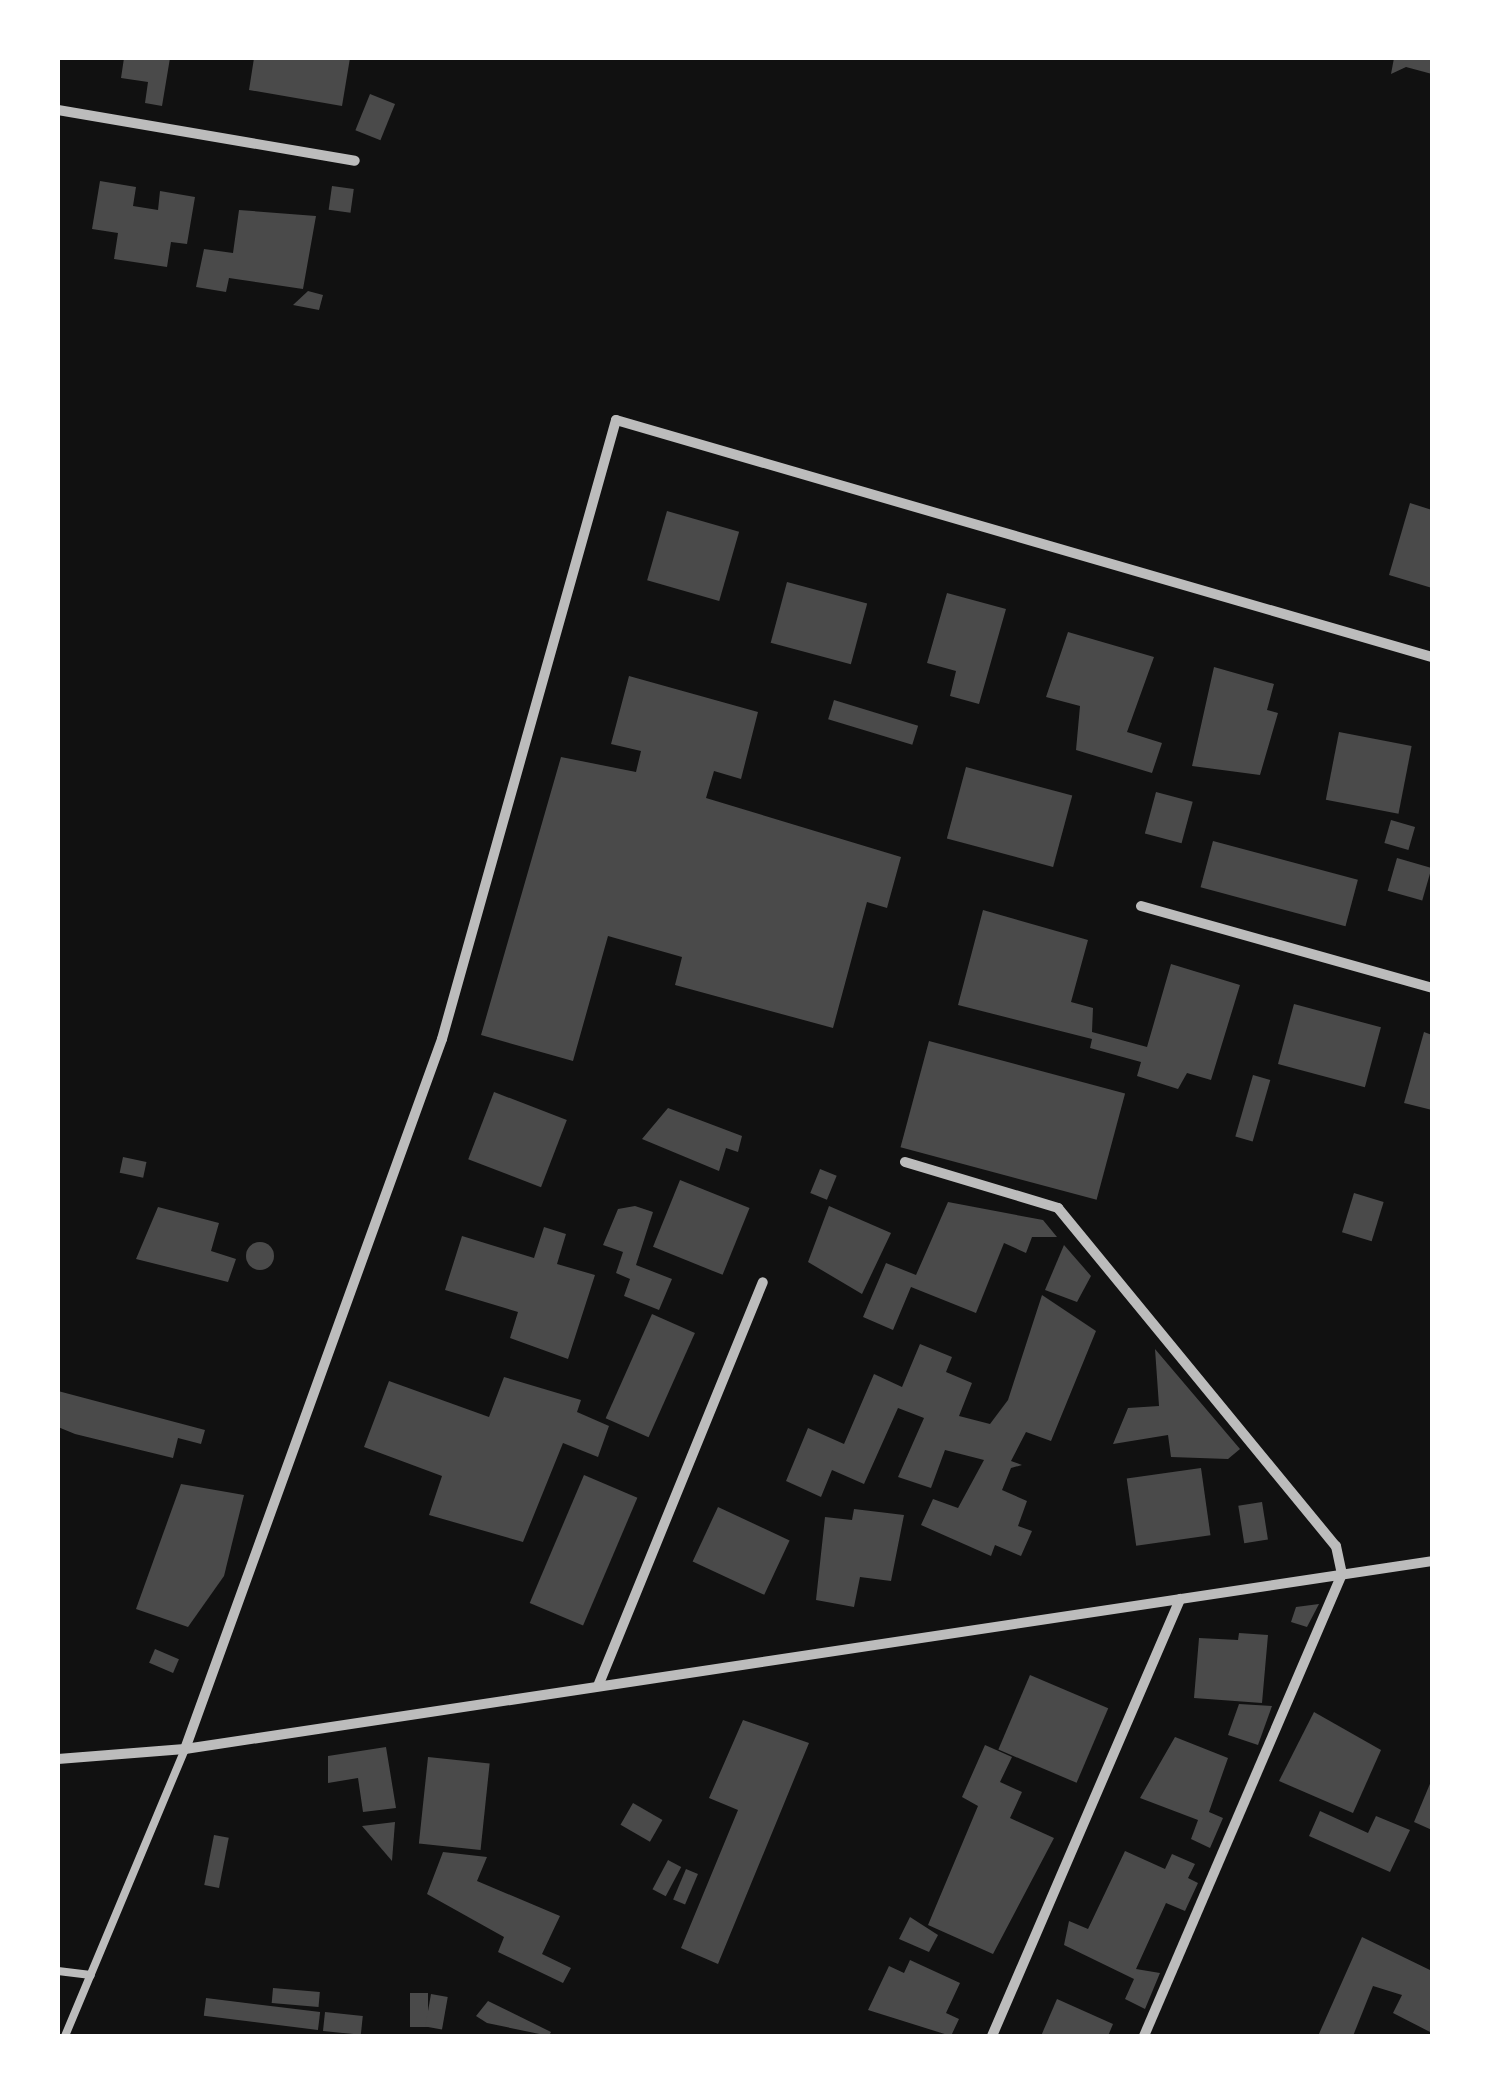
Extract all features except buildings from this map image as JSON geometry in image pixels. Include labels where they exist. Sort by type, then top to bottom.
[{"type":"street","points":[[58,110],[355,161]]},
{"type":"street","points":[[185,1749],[442,1039],[616,420],[1432,657]]},
{"type":"street","points":[[1141,906],[1432,988]]},
{"type":"street","points":[[906,1162],[1058,1208],[1336,1546],[1342,1574],[1144,2036]]},
{"type":"street","points":[[598,1686],[763,1282]]},
{"type":"street","points":[[58,1759],[185,1749],[1432,1560]]},
{"type":"street","points":[[992,2036],[1180,1599]]},
{"type":"lane","points":[[65,2036],[185,1749]]},
{"type":"lane","points":[[58,1970],[90,1976]]}]
